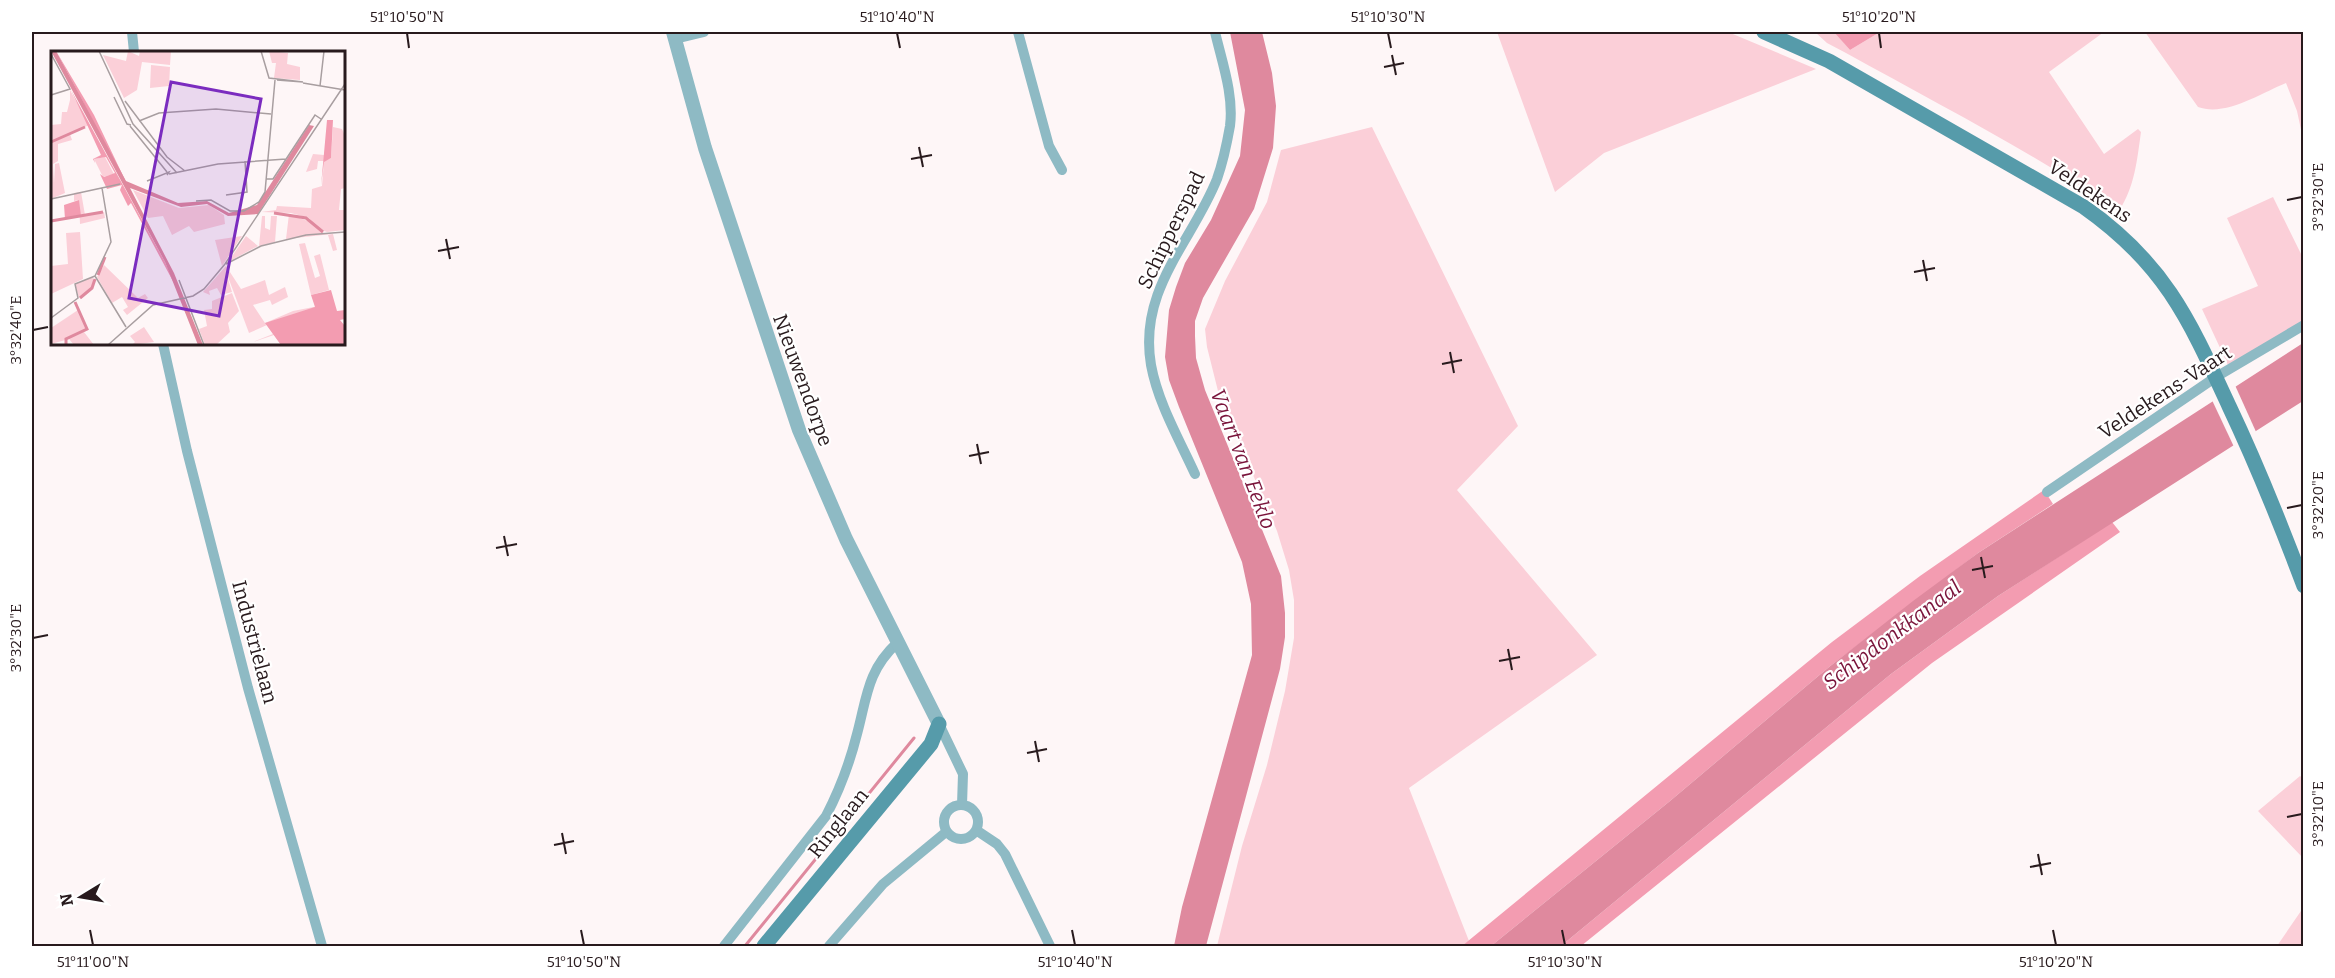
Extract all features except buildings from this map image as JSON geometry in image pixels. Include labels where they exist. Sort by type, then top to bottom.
[{"type":"main road","name":"Veldekens","points":[[1764,32],[1783,35],[2077,203],[2110,225],[2151,266],[2177,300],[2217,380],[2250,450],[2304,586]]},
{"type":"main road","name":"Ringlaan","points":[[764,946],[931,744],[939,724]]},
{"type":"street","points":[[132,32],[134,51]]},
{"type":"street","points":[[674,35],[704,32]]},
{"type":"street","points":[[1018,32],[1049,146],[1062,170]]},
{"type":"street","name":"Schipperspad","points":[[1195,474],[1158,392],[1150,363],[1150,322],[1160,285],[1217,179],[1225,152],[1230,123],[1230,96],[1215,32]]},
{"type":"street","name":"Nieuwendorpe","points":[[674,35],[705,148],[799,430],[836,518],[939,724]]},
{"type":"street","name":"Veldekens-Vaart","points":[[2047,492],[2304,325]]},
{"type":"street","name":"Industrielaan","points":[[163,345],[187,451],[248,688],[322,946]]},
{"type":"street","name":"Ringlaan","points":[[724,946],[826,816],[834,801],[857,735],[868,687],[875,669],[885,654],[897,643]]},
{"type":"street","points":[[939,724],[963,774],[962,805]]},
{"type":"street","points":[[962,805],[974,811],[978,821],[976,830],[969,837],[961,839],[946,832],[944,817],[953,806],[962,805]]},
{"type":"street","points":[[976,830],[997,844],[1005,854],[1050,946]]},
{"type":"street","points":[[829,946],[883,884],[946,832]]},
{"type":"shaded area","points":[[1497,32],[1728,32],[1816,69],[1604,153],[1555,192]]},
{"type":"shaded area","points":[[1815,32],[1835,32],[1850,50],[1880,32],[2104,32],[2049,72],[2104,154],[2138,129],[2141,132],[2129,192],[2119,211],[2019,149],[1827,43]]},
{"type":"shaded area","points":[[1834,32],[1880,32],[1850,50]]},
{"type":"shaded area","points":[[2145,32],[2303,32],[2303,139],[2297,111],[2286,83],[2232,106],[2220,109],[2198,107]]},
{"type":"shaded area","points":[[1372,127],[1518,426],[1457,490],[1597,655],[1409,788],[1469,941],[1462,946],[1217,946],[1285,691],[1294,638],[1294,600],[1289,570],[1277,531],[1219,395],[1205,329],[1225,281],[1267,202],[1281,150]]},
{"type":"shaded area","points":[[2273,197],[2303,258],[2303,321],[2228,365],[2202,309],[2258,286],[2227,218]]},
{"type":"shaded area","points":[[2044,490],[2053,504],[1978,553],[1829,667],[1670,801],[1491,946],[1462,946],[1832,642],[1920,576]]},
{"type":"shaded area","points":[[2112,522],[2120,532],[1932,663],[1581,946],[1561,946],[1891,674],[1998,596]]},
{"type":"shaded area","points":[[2300,776],[2304,779],[2303,858],[2258,811]]},
{"type":"shaded area","points":[[2303,908],[2303,946],[2277,946]]},
{"type":"water","points":[[1230,32],[1262,32],[1272,73],[1276,106],[1273,148],[1254,209],[1203,298],[1195,321],[1196,358],[1205,390],[1281,576],[1285,637],[1280,669],[1206,946],[1174,946],[1182,907],[1252,655],[1251,604],[1242,562],[1179,407],[1169,380],[1165,357],[1169,310],[1176,287],[1185,263],[1211,220],[1240,156],[1245,110]]},
{"type":"water","name":"Schipdonkkanaal","points":[[2303,343],[2303,401],[1998,596],[1891,674],[1561,946],[1491,946],[1670,801],[1829,667],[1913,601],[1978,553]]},
{"type":"pier","points":[[2234,383],[2257,434],[2235,449],[2211,398]]},
{"type":"waterway","points":[[745,946],[914,738]]},
{"type":"water label","name":"Vaart van Eeklo","points":[[1243,459]]}]
